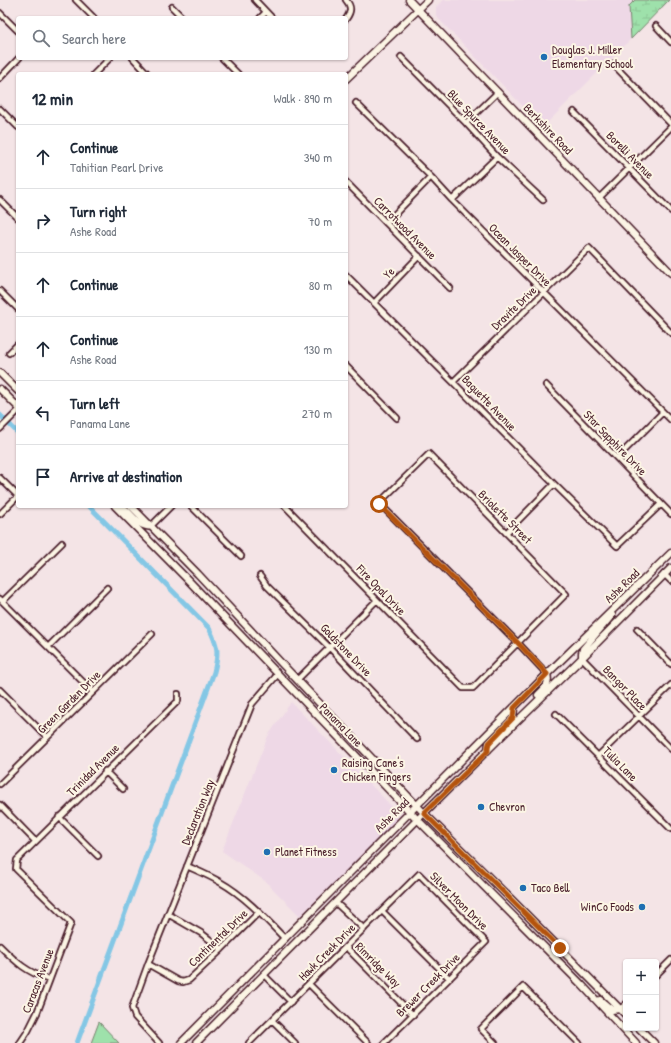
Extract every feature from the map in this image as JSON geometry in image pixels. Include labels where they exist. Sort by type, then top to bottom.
[{"type":"main road","name":"Berkshire Road","points":[[409,0],[671,273]]},
{"type":"main road","points":[[348,77],[428,0]]},
{"type":"main road","points":[[0,373],[16,389]]},
{"type":"main road","points":[[0,389],[16,405]]},
{"type":"main road","name":"Panama Lane","points":[[117,508],[410,812],[582,985],[636,1043]]},
{"type":"main road","points":[[124,508],[143,526],[151,526]]},
{"type":"main road","name":"Panama Lane","points":[[133,508],[198,574],[424,813],[623,1012]]},
{"type":"main road","name":"Ashe Road","points":[[181,1043],[547,674],[671,553]]},
{"type":"main road","name":"Ashe Road","points":[[196,1043],[424,813],[582,658],[671,568]]},
{"type":"main road","points":[[582,658],[583,650],[614,613],[615,608]]},
{"type":"main road","points":[[278,674],[297,680]]},
{"type":"main road","points":[[522,716],[525,708],[547,685],[549,680],[547,674]]},
{"type":"main road","points":[[488,751],[489,743],[513,718],[514,708]]},
{"type":"main road","points":[[582,985],[612,1010],[620,1009]]},
{"type":"main road","points":[[642,1031],[654,1043]]},
{"type":"street","points":[[76,0],[92,16]]},
{"type":"street","points":[[255,0],[270,16]]},
{"type":"street","points":[[346,0],[350,8],[350,14],[348,16]]},
{"type":"street","points":[[172,7],[181,16]]},
{"type":"street","points":[[262,16],[266,12]]},
{"type":"street","points":[[0,13],[16,29]]},
{"type":"street","points":[[656,26],[671,42]]},
{"type":"street","name":"Blue Spurce Avenue","points":[[401,57],[542,200]]},
{"type":"street","points":[[0,78],[17,60]]},
{"type":"street","points":[[96,72],[108,60]]},
{"type":"street","points":[[135,60],[146,72]]},
{"type":"street","points":[[224,60],[236,72]]},
{"type":"street","points":[[613,64],[671,124]]},
{"type":"street","points":[[466,123],[498,92]]},
{"type":"street","name":"Ocean Jasper Drive","points":[[356,103],[671,420]]},
{"type":"street","points":[[0,109],[16,125]]},
{"type":"street","name":"Borelli Avenue","points":[[574,112],[671,211]]},
{"type":"street","points":[[599,198],[671,127]]},
{"type":"street","points":[[452,200],[497,156]]},
{"type":"street","points":[[386,223],[431,177]]},
{"type":"street","name":"Carrotwood Avenue","points":[[348,184],[450,288]]},
{"type":"street","points":[[0,200],[16,216]]},
{"type":"street","name":"Dravite Drive","points":[[453,382],[589,248],[671,333]]},
{"type":"street","name":"Ye","points":[[374,303],[419,256]]},
{"type":"street","name":"Baguette Avenue","points":[[348,277],[554,484],[618,546],[662,504]]},
{"type":"street","points":[[0,291],[16,307]]},
{"type":"street","points":[[10,353],[16,346]]},
{"type":"street","points":[[348,368],[397,418]]},
{"type":"street","name":"Star Sapphire Drive","points":[[546,385],[671,514]]},
{"type":"street","points":[[617,458],[663,412]]},
{"type":"street","points":[[0,428],[16,413]]},
{"type":"street","name":"Briolette Street","points":[[429,454],[506,533],[566,594],[518,643],[379,504],[429,454]]},
{"type":"street","points":[[0,478],[16,494]]},
{"type":"street","points":[[506,533],[554,484]]},
{"type":"street","points":[[0,514],[16,498]]},
{"type":"street","points":[[151,526],[168,508]]},
{"type":"street","points":[[193,508],[241,556]]},
{"type":"street","name":"Fire Opal Drive","points":[[287,508],[464,688],[473,688],[518,643]]},
{"type":"street","points":[[62,543],[1,600],[93,692]]},
{"type":"street","points":[[664,574],[671,581]]},
{"type":"street","name":"Goldstone Drive","points":[[260,576],[264,582],[417,738]]},
{"type":"street","points":[[48,647],[107,588]]},
{"type":"street","points":[[297,680],[377,600]]},
{"type":"street","points":[[637,629],[671,664]]},
{"type":"street","name":"Green Garden Drive","points":[[0,784],[152,634]]},
{"type":"street","points":[[518,643],[547,674]]},
{"type":"street","name":"Bangor Place","points":[[582,658],[671,749]]},
{"type":"street","name":"Declaration Way","points":[[160,1043],[135,1017],[132,1008],[148,964],[252,704],[278,674]]},
{"type":"street","points":[[598,756],[671,685]]},
{"type":"street","points":[[0,690],[47,737]]},
{"type":"street","name":"Trinidad Avenue","points":[[71,923],[16,869],[17,860],[178,701],[178,694]]},
{"type":"street","name":"Tulia Lane","points":[[556,714],[671,829]]},
{"type":"street","points":[[105,772],[123,789]]},
{"type":"street","points":[[0,805],[36,841]]},
{"type":"street","points":[[59,817],[98,856]]},
{"type":"street","points":[[187,866],[220,882],[240,896],[259,912],[285,939]]},
{"type":"street","name":"Hawk Creek Drive","points":[[249,1043],[419,874]]},
{"type":"street","name":"Silver Moon Drive","points":[[419,874],[486,942]]},
{"type":"street","points":[[336,903],[364,929]]},
{"type":"street","points":[[382,911],[449,978]]},
{"type":"street","name":"Continental Drive","points":[[148,964],[178,981],[183,982],[189,980],[259,912]]},
{"type":"street","points":[[168,914],[201,932],[222,949]]},
{"type":"street","name":"Caracas Avenue","points":[[20,1043],[33,1023],[71,923]]},
{"type":"street","name":"Brewer Creek Drive","points":[[384,1043],[486,942]]},
{"type":"street","points":[[0,946],[23,968],[49,980]]},
{"type":"street","name":"Rimridge Way","points":[[346,947],[412,1014]]},
{"type":"street","points":[[659,972],[671,960]]},
{"type":"street","points":[[264,975],[291,1002]]},
{"type":"street","points":[[309,984],[368,1043]]},
{"type":"street","points":[[495,1043],[481,1029],[523,987],[579,1043]]},
{"type":"street","points":[[272,1020],[295,1043]]},
{"type":"shaded area","name":"Douglas J. Miller Elementary School","points":[[443,0],[635,0],[629,6],[631,39],[543,127],[436,16],[436,7]]},
{"type":"shaded area","points":[[291,702],[397,812],[397,822],[300,916],[265,881],[222,851],[268,736]]},
{"type":"green space","points":[[635,0],[669,0],[631,39],[629,6]]},
{"type":"green space","points":[[99,1022],[119,1043],[91,1043]]},
{"type":"waterway","points":[[0,415],[16,431]]},
{"type":"waterway","points":[[77,1043],[214,672],[217,659],[216,645],[209,628],[91,508]]},
{"type":"place","name":"Douglas J. Miller Elementary School","points":[[544,57]]},
{"type":"place","name":"Raising Cane's Chicken Fingers","points":[[334,770]]},
{"type":"place","name":"Chevron","points":[[481,807]]},
{"type":"place","name":"Planet Fitness","points":[[267,852]]},
{"type":"place","name":"Taco Bell","points":[[523,888]]},
{"type":"place","name":"WinCo Foods","points":[[642,907]]},
{"type":"route","points":[[379,504],[547,674],[514,708],[513,718],[489,743],[488,751],[424,813],[560,948]]}]
